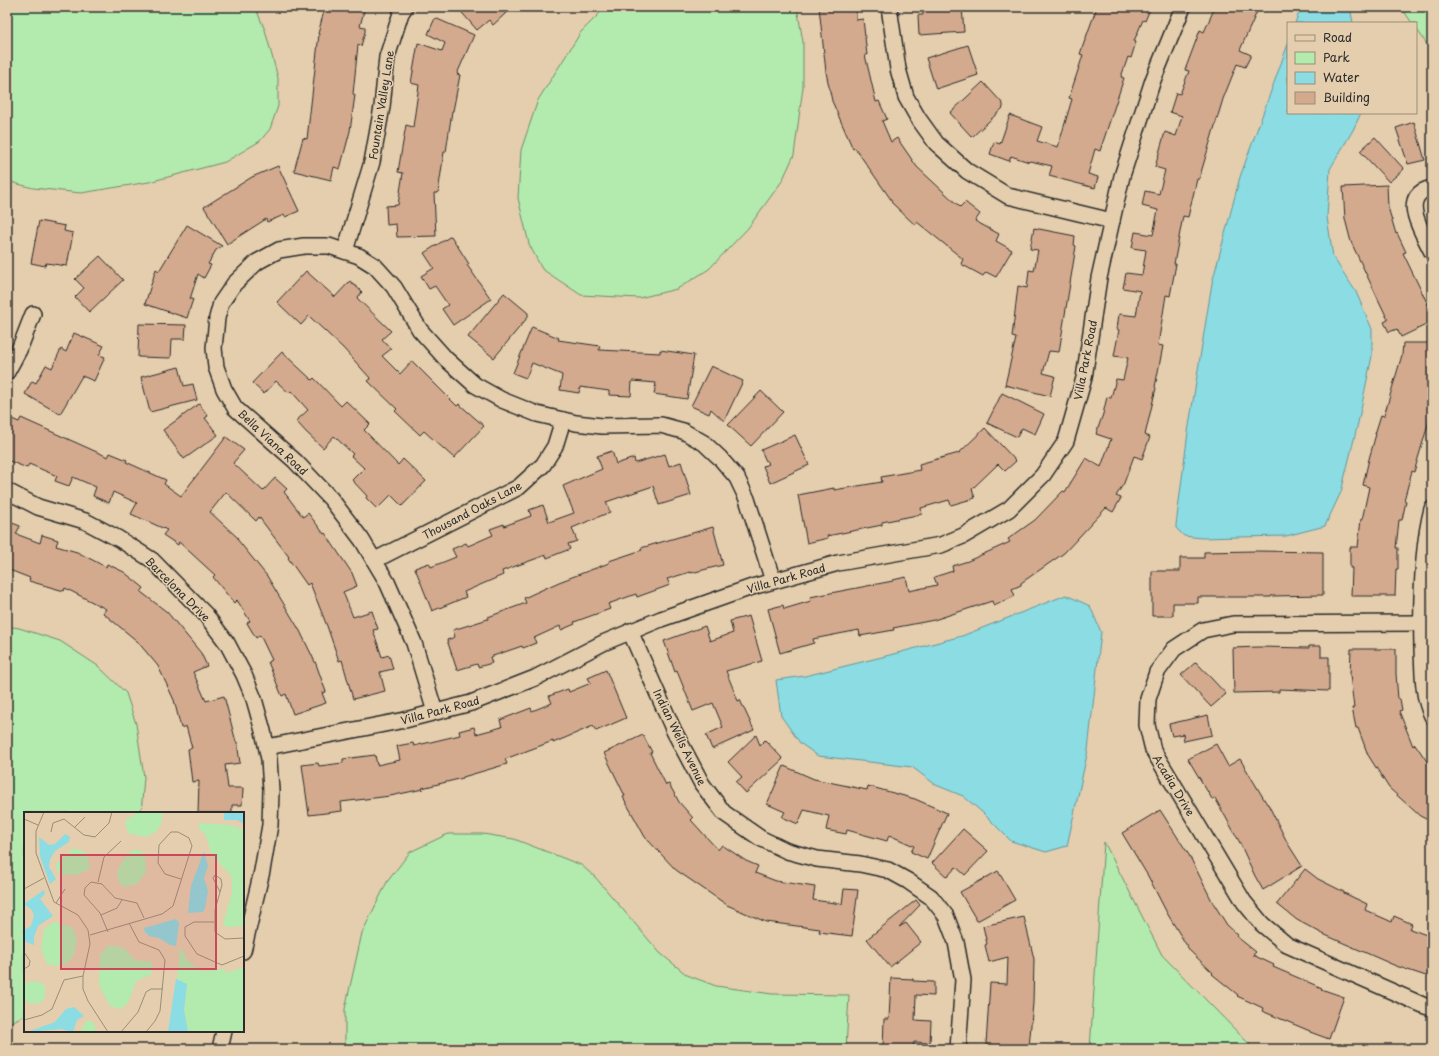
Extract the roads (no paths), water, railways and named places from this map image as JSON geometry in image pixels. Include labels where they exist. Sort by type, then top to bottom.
[{"type":"street","name":"Fountain Valley Lane","points":[[345,251],[372,162],[382,107],[387,57],[401,13],[405,7]]},
{"type":"street","points":[[889,7],[898,69],[906,97],[918,118],[936,143],[967,171],[1008,196],[1112,221]]},
{"type":"street","name":"Villa Park Road","points":[[267,747],[405,720],[471,703],[535,678],[603,643],[661,619],[738,592],[838,563],[940,545],[963,536],[1009,509],[1043,475],[1066,440],[1084,378],[1099,278],[1122,176],[1153,80],[1183,7]]},
{"type":"street","points":[[1432,188],[1424,190],[1416,196],[1414,212],[1432,252]]},
{"type":"street","name":"Bella Viana Road","points":[[436,712],[414,643],[387,582],[375,560],[331,499],[296,461],[235,408],[224,389],[216,367],[214,348],[217,318],[221,303],[234,284],[257,262],[279,250],[304,246],[329,246],[358,256],[376,266],[394,287],[420,330],[446,359],[475,385],[502,400],[530,411],[563,420],[602,426],[661,425],[683,431],[704,443],[720,458],[737,478],[747,499],[773,581]]},
{"type":"street","points":[[7,372],[19,350],[33,314]]},
{"type":"street","name":"Thousand Oaks Lane","points":[[375,560],[519,487],[543,465],[555,446],[563,420]]},
{"type":"street","name":"Barcelona Drive","points":[[7,491],[38,507],[85,521],[119,539],[152,560],[205,614],[227,643],[254,699],[267,747],[271,790],[270,825],[262,871],[244,947]]},
{"type":"street","points":[[1432,509],[1425,555],[1422,623],[1423,685],[1432,716]]},
{"type":"street","name":"Acadia Drive","points":[[1422,623],[1233,624],[1203,630],[1174,649],[1157,672],[1148,699],[1147,725],[1153,750],[1244,902],[1262,924],[1287,945],[1432,1008]]},
{"type":"street","name":"Indian Wells Avenue","points":[[630,631],[678,738],[702,784],[724,813],[760,838],[787,851],[817,859],[860,864],[888,870],[908,881],[931,898],[946,916],[956,942],[963,980],[958,1049]]},
{"type":"street","points":[[220,1049],[224,1032]]},
{"type":"water","points":[[1301,7],[1350,7],[1353,22],[1295,22]]},
{"type":"water","points":[[1287,47],[1287,114],[1361,114],[1330,169],[1327,217],[1333,257],[1356,292],[1372,329],[1372,356],[1358,423],[1341,492],[1325,526],[1286,536],[1202,538],[1184,536],[1176,528],[1176,525],[1188,432],[1212,283],[1240,177]]},
{"type":"water","points":[[1066,595],[1090,606],[1101,632],[1088,750],[1067,846],[1046,852],[1011,841],[982,812],[963,796],[936,785],[912,767],[818,756],[800,743],[781,716],[776,680],[805,676],[962,636]]}]
